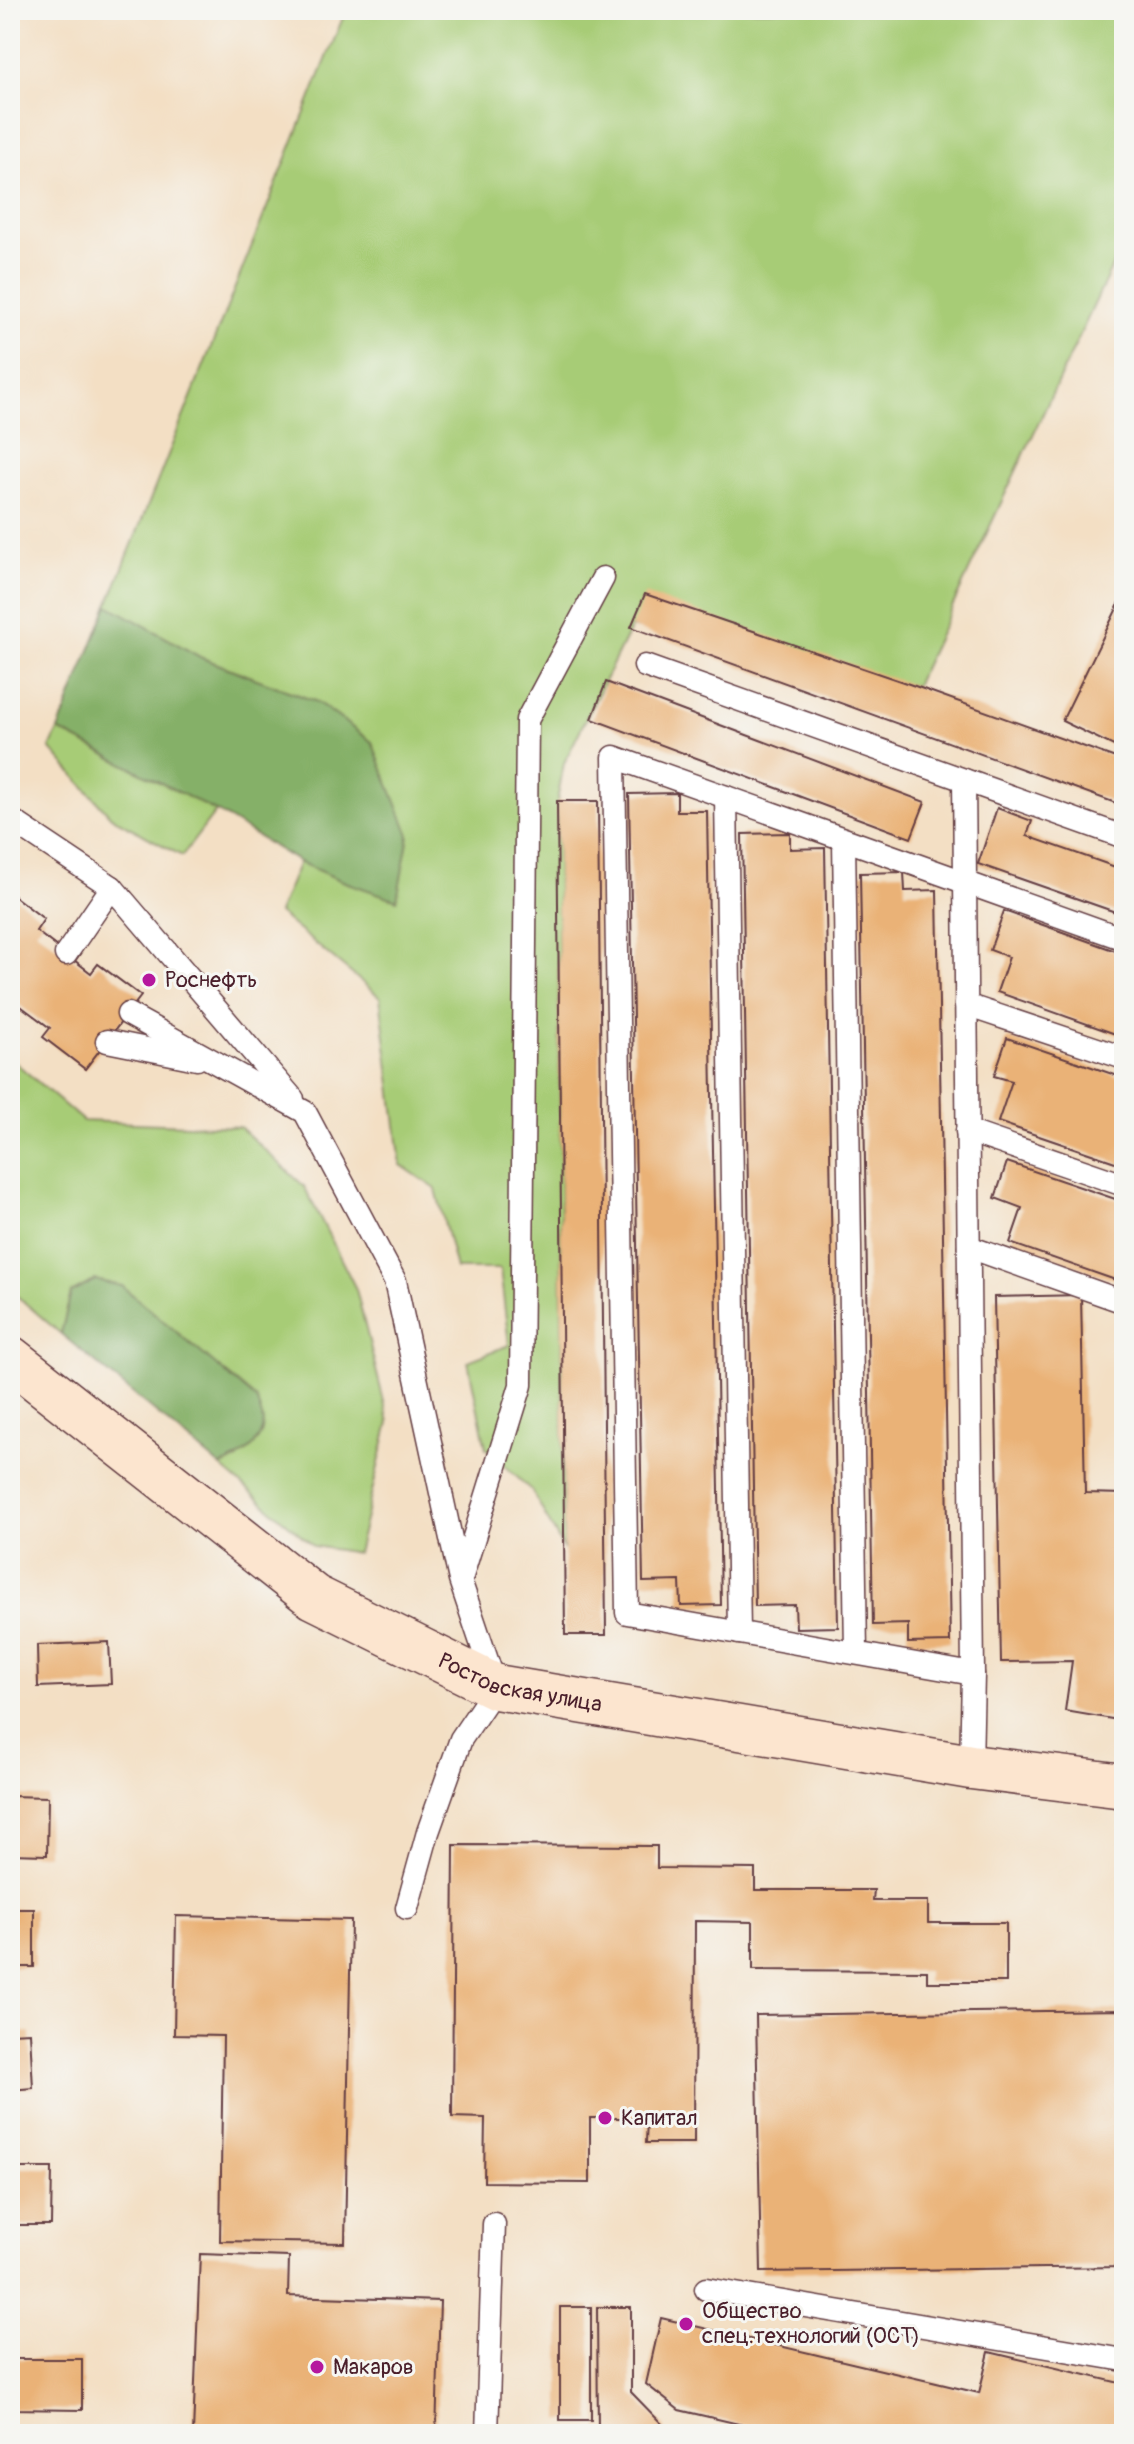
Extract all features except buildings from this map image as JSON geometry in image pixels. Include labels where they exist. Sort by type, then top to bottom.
[{"type":"street","name":"Ростовская улица","points":[[10,1358],[314,1597],[496,1687],[971,1767],[1124,1786]]},
{"type":"lane","points":[[460,1580],[521,1385],[527,720],[603,578]]},
{"type":"lane","points":[[645,666],[1124,837]]},
{"type":"lane","points":[[973,1674],[627,1613],[614,757],[1124,939]]},
{"type":"lane","points":[[964,780],[973,1674],[971,1767]]},
{"type":"lane","points":[[726,797],[739,1633]]},
{"type":"lane","points":[[10,819],[112,887],[305,1112],[395,1281],[460,1580],[496,1687],[461,1739],[428,1832],[407,1908]]},
{"type":"lane","points":[[844,840],[856,1653]]},
{"type":"lane","points":[[66,954],[112,887]]},
{"type":"lane","points":[[966,1005],[1124,1058]]},
{"type":"lane","points":[[128,1014],[305,1112]]},
{"type":"lane","points":[[107,1041],[218,1064]]},
{"type":"lane","points":[[967,1131],[1124,1185]]},
{"type":"lane","points":[[969,1247],[1124,1302]]},
{"type":"lane","points":[[487,2434],[494,2224]]},
{"type":"lane","points":[[706,2289],[1124,2360]]},
{"type":"green space","points":[[346,10],[1124,10],[1124,241],[915,686],[631,627],[564,763],[557,801],[564,1550],[532,1491],[486,1448],[468,1361],[509,1345],[500,1269],[456,1269],[436,1189],[401,1165],[380,997],[278,913],[299,862],[345,882],[397,899],[317,702],[202,658],[108,605]]},
{"type":"green space","points":[[108,605],[202,658],[317,702],[372,742],[409,835],[397,900],[299,862],[216,811],[58,730]]},
{"type":"green space","points":[[58,730],[216,811],[182,856],[111,817],[50,748]]},
{"type":"green space","points":[[10,1058],[83,1121],[240,1127],[304,1186],[356,1289],[389,1422],[357,1553],[314,1546],[220,1466],[238,1460],[71,1293],[61,1334],[10,1290],[10,1249],[13,1246]]},
{"type":"green space","points":[[95,1280],[122,1286],[256,1399],[263,1423],[262,1431],[248,1451],[220,1466],[61,1334],[71,1293]]},
{"type":"place","name":"Роснефть","points":[[149,980]]},
{"type":"place","name":"Капитал","points":[[605,2118]]},
{"type":"place","name":"Общество спец.технологий (ОСТ)","points":[[686,2324]]},
{"type":"place","name":"Макаров","points":[[317,2367]]}]
